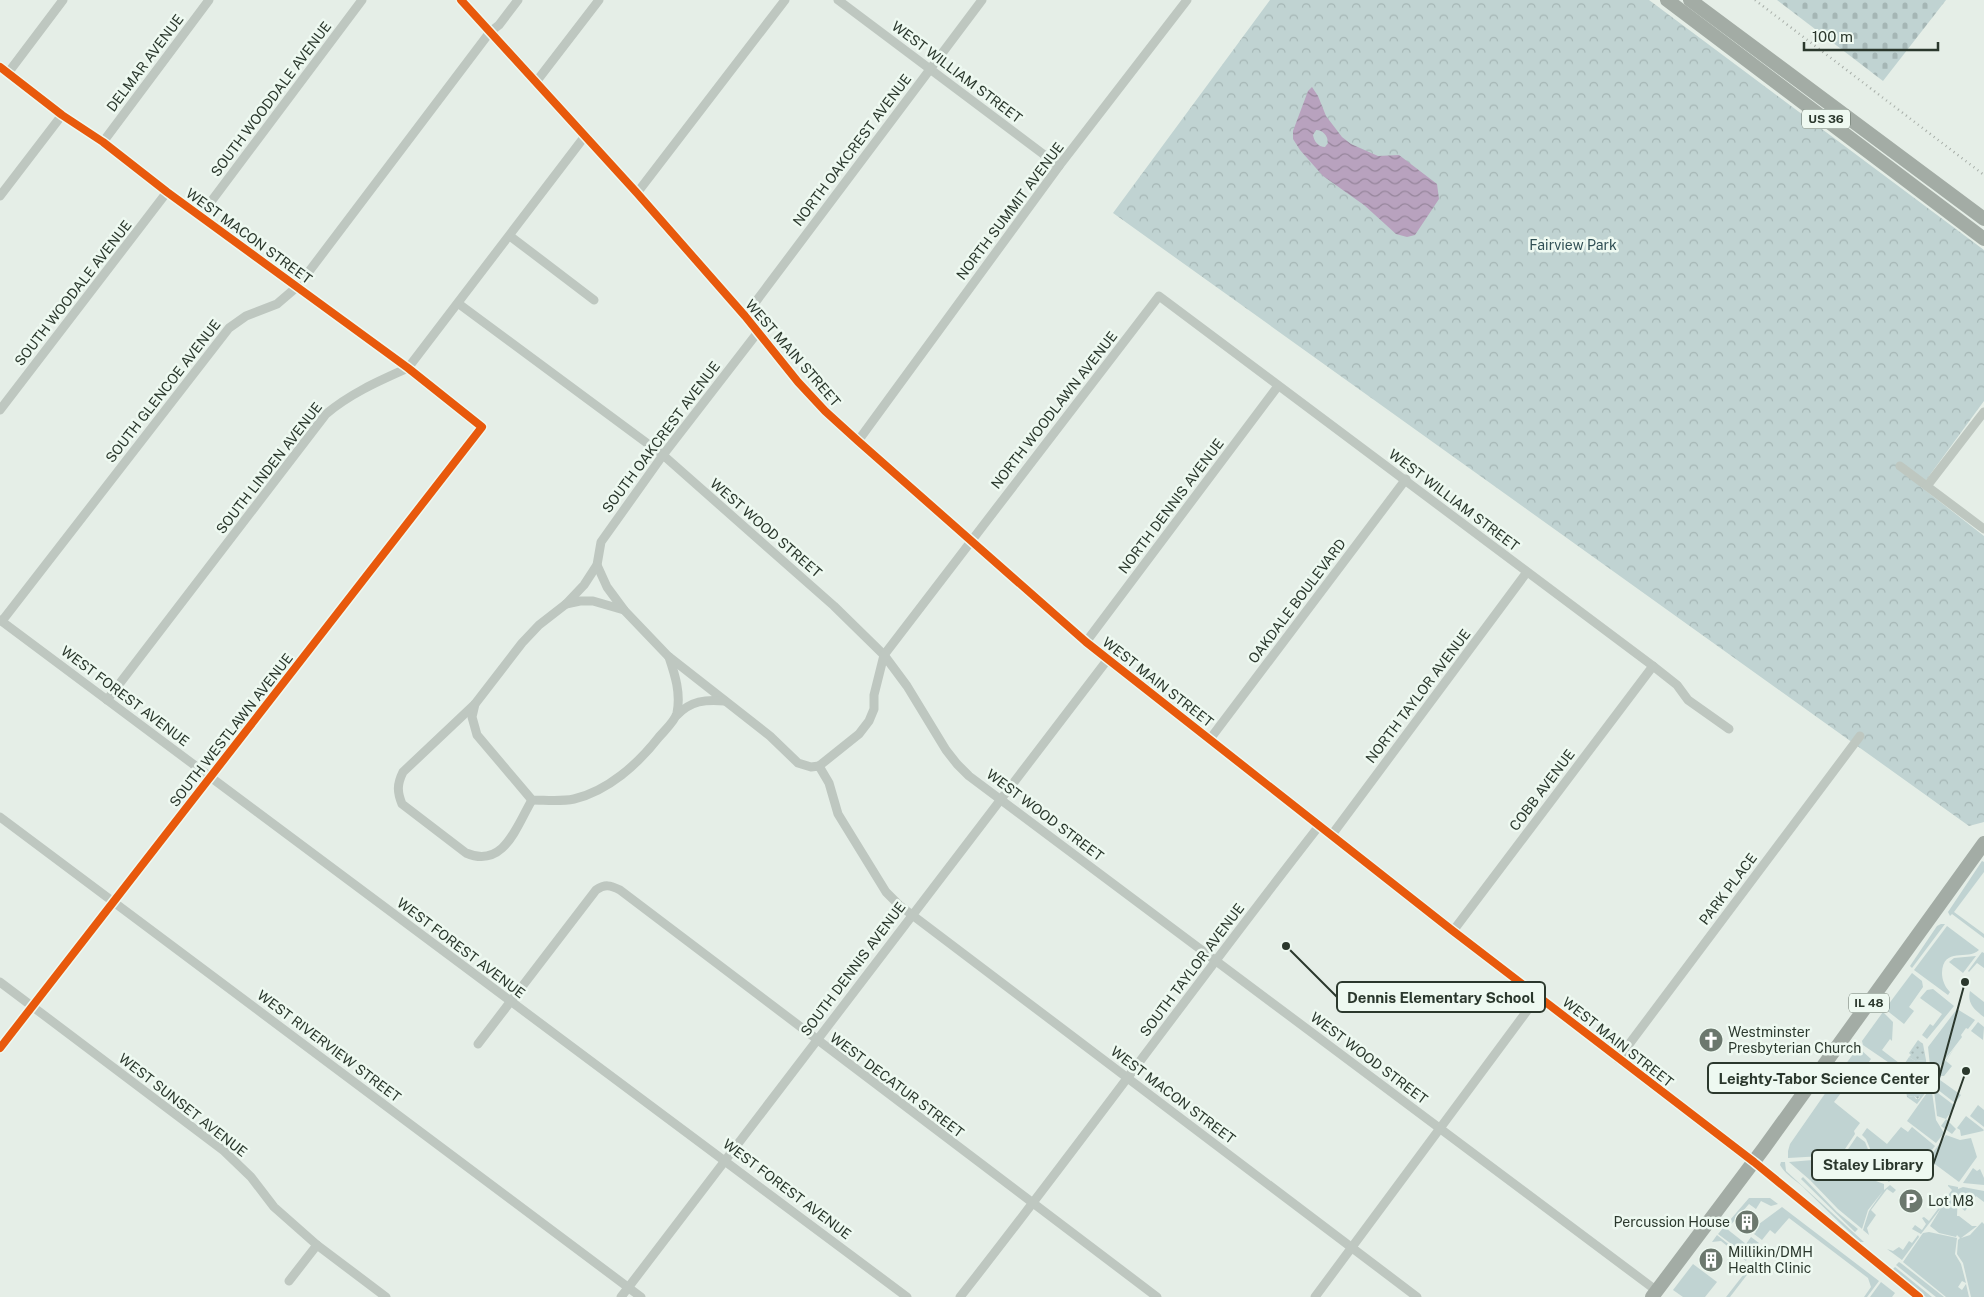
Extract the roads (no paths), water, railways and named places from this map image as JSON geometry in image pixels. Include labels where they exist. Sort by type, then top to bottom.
[{"type":"main road","name":"US 36","points":[[1667,0],[1984,238]]},
{"type":"main road","name":"US 36","points":[[1690,0],[1984,219]]},
{"type":"main road","name":"IL 48","points":[[1658,1295],[1984,843]]},
{"type":"street","points":[[8,73],[63,0]]},
{"type":"street","name":"DELMAR AVENUE","points":[[103,142],[209,0]]},
{"type":"street","name":"SOUTH WOODDALE AVENUE","points":[[201,215],[362,0]]},
{"type":"street","name":"WEST MAIN STREET","points":[[461,0],[637,193],[745,316],[798,382],[825,411],[1108,660],[1453,931],[1754,1162],[1919,1297]]},
{"type":"street","name":"SOUTH GLENCOE AVENUE","points":[[1,620],[228,328],[246,316],[278,304],[298,286],[490,32],[499,25],[518,0]]},
{"type":"street","points":[[536,82],[599,0]]},
{"type":"street","points":[[637,193],[785,0]]},
{"type":"street","name":"WEST WILLIAM STREET","points":[[838,0],[1059,166]]},
{"type":"street","name":"NORTH OAKCREST AVENUE","points":[[745,316],[982,0]]},
{"type":"street","name":"NORTH SUMMIT AVENUE","points":[[858,440],[1059,166],[1187,0]]},
{"type":"street","name":"WEST MACON STREET","points":[[0,68],[298,286],[408,368],[482,427]]},
{"type":"street","points":[[0,196],[62,115]]},
{"type":"street","name":"SOUTH LINDEN AVENUE","points":[[107,700],[326,414],[343,400],[408,368],[584,136]]},
{"type":"street","name":"SOUTH WOODALE AVENUE","points":[[0,410],[167,192]]},
{"type":"street","points":[[510,236],[594,300]]},
{"type":"street","name":"WEST WILLIAM STREET","points":[[1159,296],[1406,479],[1653,666],[1677,685],[1688,700],[1729,729]]},
{"type":"street","name":"NORTH WOODLAWN AVENUE","points":[[884,655],[1159,296]]},
{"type":"street","name":"WEST WOOD STREET","points":[[458,304],[663,455],[834,606],[884,655],[907,686],[946,750],[957,764],[1215,961],[1441,1128],[1658,1295]]},
{"type":"street","name":"SOUTH OAKCREST AVENUE","points":[[532,800],[508,841],[499,852],[488,858],[476,857],[466,853],[402,804],[397,788],[403,772],[475,704],[522,643],[539,625],[566,604],[584,585],[597,564],[601,542],[663,455],[758,332]]},
{"type":"street","name":"NORTH DENNIS AVENUE","points":[[1086,642],[1278,386]]},
{"type":"street","points":[[1927,486],[1984,412]]},
{"type":"street","name":"SOUTH WESTLAWN AVENUE","points":[[0,1048],[482,427]]},
{"type":"street","points":[[1900,466],[1984,529]]},
{"type":"street","name":"OAKDALE BOULEVARD","points":[[1210,739],[1406,479]]},
{"type":"street","points":[[597,564],[607,587],[624,610],[668,656],[770,736],[798,763],[811,767],[819,766],[859,734],[869,721],[874,709],[874,695],[884,655]]},
{"type":"street","name":"NORTH TAYLOR AVENUE","points":[[1331,836],[1527,572]]},
{"type":"street","points":[[566,604],[593,601],[624,610]]},
{"type":"street","name":"WEST FOREST AVENUE","points":[[1,620],[907,1297]]},
{"type":"street","points":[[668,656],[675,674],[678,693],[677,716]]},
{"type":"street","name":"SOUTH DENNIS AVENUE","points":[[621,1297],[1108,660]]},
{"type":"street","name":"COBB AVENUE","points":[[1453,931],[1653,666]]},
{"type":"street","points":[[475,704],[472,717],[477,736],[532,800],[572,799],[598,792],[618,778],[649,750],[684,708],[697,701],[710,699],[725,701]]},
{"type":"street","name":"PARK PLACE","points":[[1618,1059],[1860,736]]},
{"type":"street","name":"WEST MACON STREET","points":[[819,766],[829,783],[838,814],[886,892],[899,905],[1417,1297]]},
{"type":"street","name":"WEST RIVERVIEW STREET","points":[[0,817],[641,1297]]},
{"type":"street","name":"SOUTH TAYLOR AVENUE","points":[[960,1297],[1033,1204],[1319,826]]},
{"type":"street","name":"WEST DECATUR STREET","points":[[510,1002],[596,890],[603,886],[611,886],[620,890],[1157,1297]]},
{"type":"street","name":"WEST SUNSET AVENUE","points":[[0,982],[224,1150],[251,1177],[274,1207],[317,1246],[386,1297]]},
{"type":"street","points":[[1314,1297],[1352,1249],[1538,996]]},
{"type":"street","points":[[478,1044],[510,1002]]},
{"type":"street","points":[[290,1281],[317,1246]]},
{"type":"water","points":[[1312,87],[1326,116],[1342,137],[1351,144],[1378,156],[1399,155],[1437,184],[1439,199],[1415,235],[1407,237],[1396,234],[1364,205],[1323,176],[1300,150],[1293,139],[1293,131],[1308,91]],"holes":[[[1316,130],[1319,130],[1327,138],[1328,143],[1325,147],[1318,145],[1314,139],[1313,135]]]},
{"type":"railway","points":[[1755,0],[1984,175]]},
{"type":"place","name":"Dennis Elementary School","points":[[1286,946]]},
{"type":"place","name":"Leighty-Tabor Science Center","points":[[1965,982]]},
{"type":"place","name":"Westminster Presbyterian Church","points":[[1711,1040]]},
{"type":"place","name":"Staley Library","points":[[1966,1071]]},
{"type":"place","name":"Lot M8","points":[[1911,1201]]},
{"type":"place","name":"Percussion House","points":[[1747,1222]]},
{"type":"place","name":"Millikin/DMH Health Clinic","points":[[1711,1260]]},
{"type":"park label","name":"Fairview Park","points":[[1573,245]]}]
